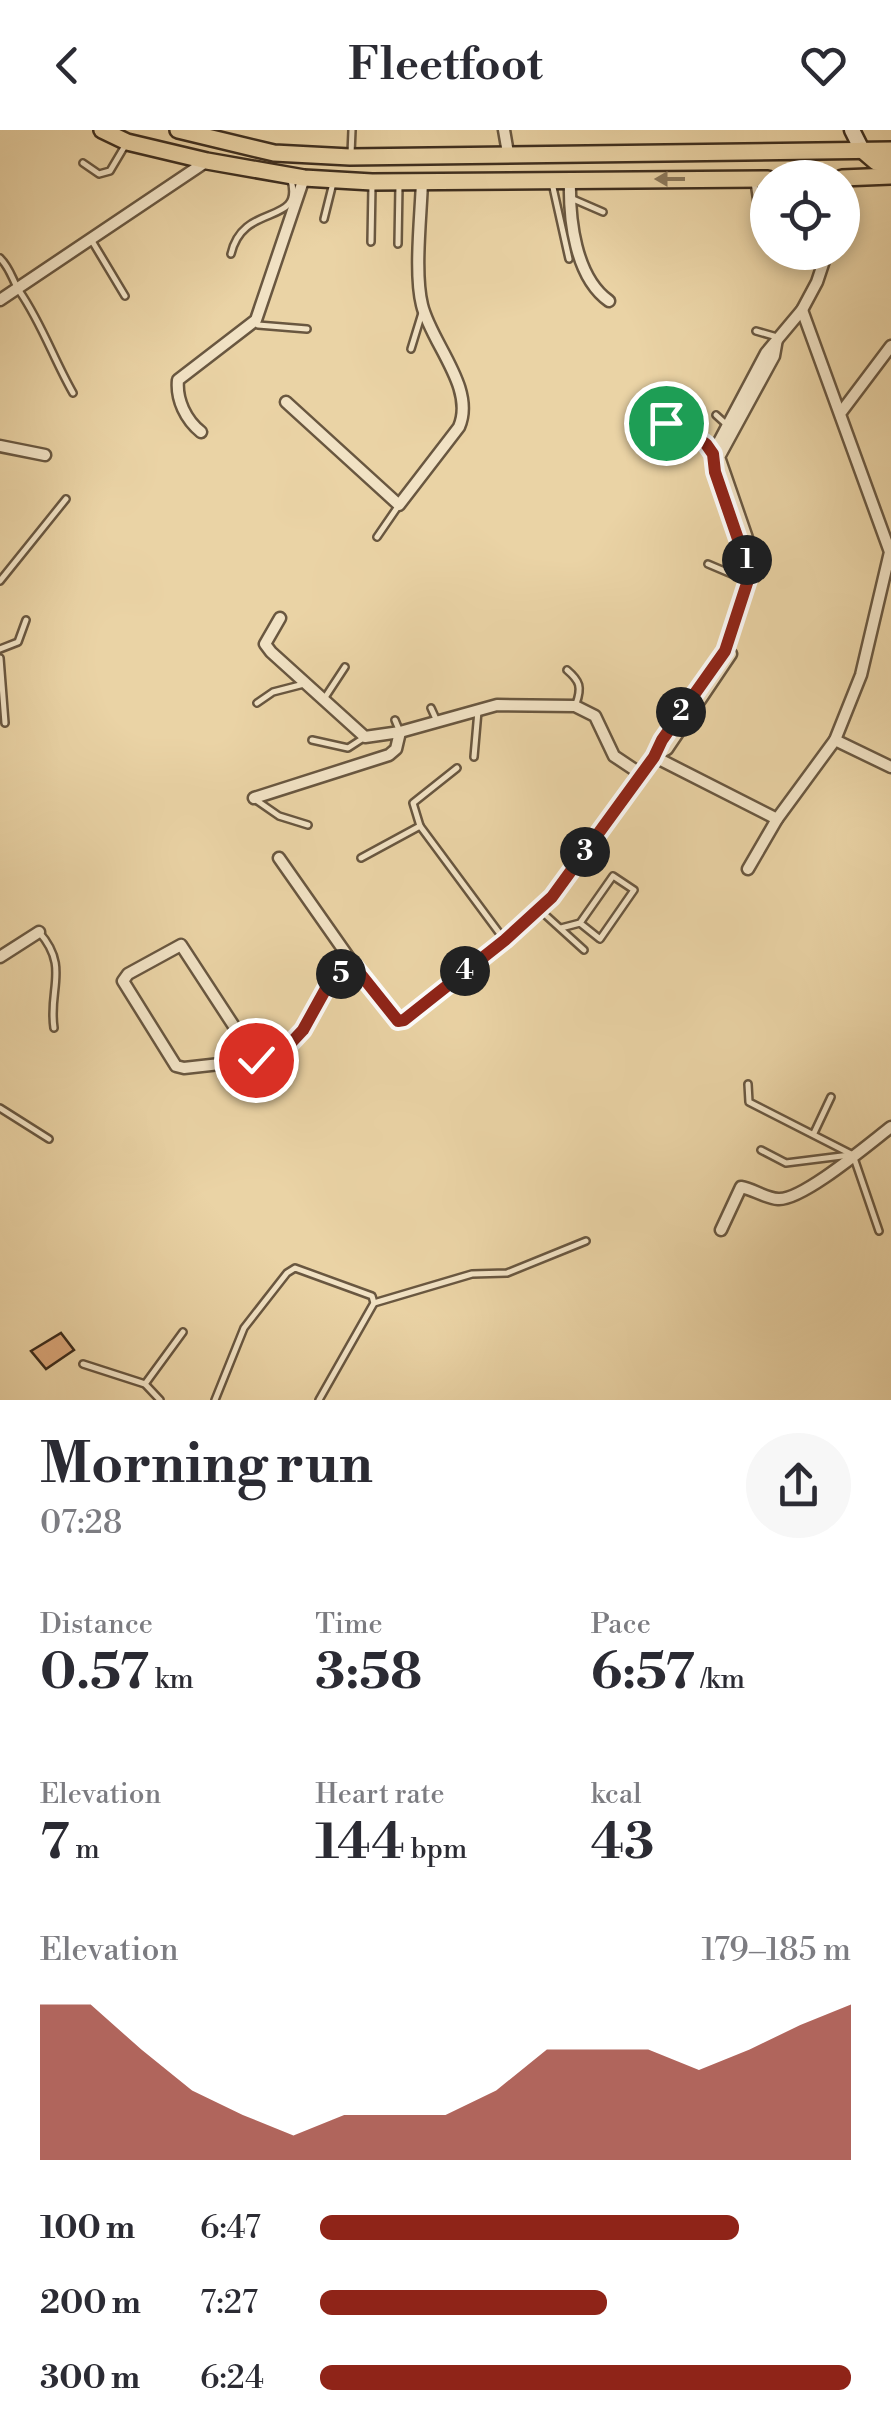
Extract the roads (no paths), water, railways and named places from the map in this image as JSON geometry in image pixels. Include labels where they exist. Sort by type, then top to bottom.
[{"type":"main road","points":[[102,130],[128,142],[207,162],[297,178],[372,182],[750,179]]},
{"type":"main road","points":[[178,130],[274,153],[350,157],[891,150]]},
{"type":"main road","points":[[852,130],[862,150],[876,162],[891,164]]},
{"type":"main road","points":[[546,154],[547,180]]},
{"type":"main road","points":[[860,177],[891,176]]},
{"type":"street","points":[[504,130],[508,153]]},
{"type":"street","points":[[0,300],[207,162]]},
{"type":"street","points":[[201,432],[188,422],[177,391],[178,380],[258,327],[297,178]]},
{"type":"street","points":[[570,180],[576,236],[588,278],[595,291],[610,301]]},
{"type":"street","points":[[286,402],[399,505],[459,428],[464,416],[461,395],[423,310],[422,181]]},
{"type":"street","points":[[279,858],[354,966],[398,1021],[505,940],[552,897],[725,651],[750,570],[715,472],[713,454],[777,337],[802,310],[819,270]]},
{"type":"street","points":[[748,869],[777,818],[835,740],[861,675],[891,552],[842,410],[802,310]]},
{"type":"street","points":[[654,757],[667,748],[729,658],[757,570],[719,457],[774,356],[777,337]]},
{"type":"street","points":[[842,410],[891,346]]},
{"type":"street","points":[[0,446],[45,455]]},
{"type":"street","points":[[280,618],[266,644],[323,702],[365,737],[433,714],[497,705],[575,706],[595,716],[614,756],[640,774]]},
{"type":"street","points":[[254,798],[389,755],[396,749],[398,726]]},
{"type":"street","points":[[835,740],[891,767]]},
{"type":"street","points":[[654,757],[777,818]]},
{"type":"street","points":[[0,957],[39,932]]},
{"type":"street","points":[[256,1060],[181,944],[128,974],[123,981],[176,1066],[256,1060],[288,1046],[303,1030],[329,983],[354,966]]},
{"type":"street","points":[[721,1230],[741,1187],[774,1199],[786,1199],[824,1178],[891,1127]]},
{"type":"lane","points":[[350,157],[352,130]]},
{"type":"lane","points":[[83,164],[99,174],[110,171],[128,142]]},
{"type":"lane","points":[[231,254],[234,241],[249,222],[276,214],[289,205],[297,178]]},
{"type":"lane","points":[[324,219],[334,180]]},
{"type":"lane","points":[[547,180],[569,260]]},
{"type":"lane","points":[[371,242],[372,182]]},
{"type":"lane","points":[[398,244],[399,182]]},
{"type":"lane","points":[[570,198],[603,212]]},
{"type":"lane","points":[[90,238],[125,296]]},
{"type":"lane","points":[[0,258],[31,305],[72,393]]},
{"type":"lane","points":[[410,349],[423,310]]},
{"type":"lane","points":[[258,327],[306,329]]},
{"type":"lane","points":[[756,330],[777,337]]},
{"type":"lane","points":[[716,415],[728,425]]},
{"type":"lane","points":[[655,418],[688,431],[713,454]]},
{"type":"lane","points":[[0,581],[66,499]]},
{"type":"lane","points":[[377,537],[399,505]]},
{"type":"lane","points":[[708,564],[748,582]]},
{"type":"lane","points":[[0,649],[18,642],[26,620]]},
{"type":"lane","points":[[0,658],[5,723]]},
{"type":"lane","points":[[323,702],[345,667]]},
{"type":"lane","points":[[567,670],[579,680],[575,706]]},
{"type":"lane","points":[[257,703],[273,692],[304,684]]},
{"type":"lane","points":[[474,757],[478,708]]},
{"type":"lane","points":[[312,740],[348,748],[365,737]]},
{"type":"lane","points":[[457,768],[412,803],[420,826],[505,940]]},
{"type":"lane","points":[[254,798],[279,816],[308,825]]},
{"type":"lane","points":[[361,858],[420,826]]},
{"type":"lane","points":[[575,941],[580,923],[612,876],[634,890],[600,939],[580,923]]},
{"type":"lane","points":[[538,909],[584,950]]},
{"type":"lane","points":[[561,928],[580,923]]},
{"type":"lane","points":[[39,932],[52,948],[58,967],[54,1028]]},
{"type":"lane","points":[[748,1084],[749,1102],[853,1155],[879,1231]]},
{"type":"lane","points":[[814,1133],[831,1096]]},
{"type":"lane","points":[[0,1108],[48,1139]]},
{"type":"lane","points":[[761,1150],[786,1163],[853,1155]]},
{"type":"lane","points":[[319,1400],[374,1303],[472,1274],[507,1273],[586,1242]]},
{"type":"lane","points":[[215,1400],[244,1328],[286,1273],[295,1268],[308,1270],[372,1296],[374,1303]]},
{"type":"lane","points":[[145,1384],[182,1332]]},
{"type":"lane","points":[[83,1364],[145,1384],[160,1400]]}]
